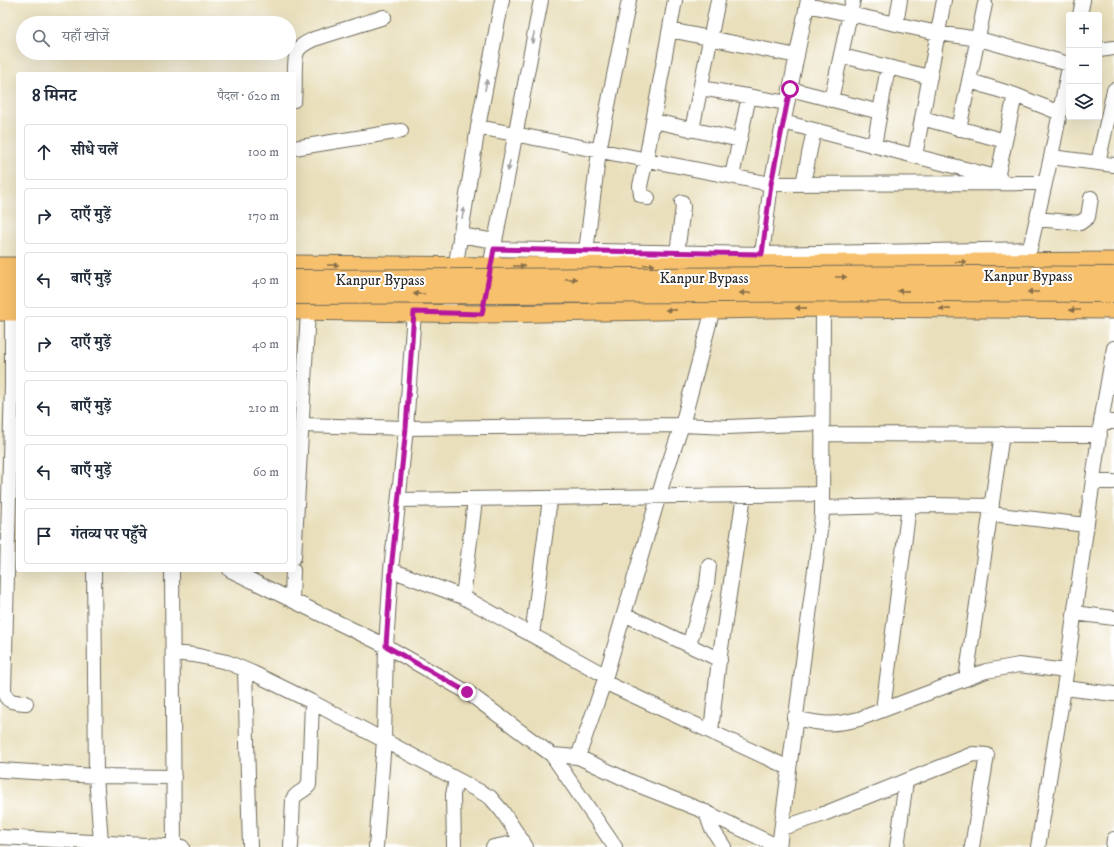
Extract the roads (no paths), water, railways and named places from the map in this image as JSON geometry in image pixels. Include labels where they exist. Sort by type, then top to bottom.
[{"type":"highway","name":"Kanpur Bypass","points":[[296,280],[974,276],[1114,277]]},
{"type":"highway","points":[[0,280],[16,280]]},
{"type":"highway","name":"Kanpur Bypass","points":[[296,294],[936,291],[1114,292]]},
{"type":"highway","points":[[0,296],[12,308]]},
{"type":"main road","points":[[296,264],[454,266],[493,252],[1028,255],[1114,261]]},
{"type":"main road","points":[[0,266],[16,266]]},
{"type":"main road","points":[[301,311],[482,314],[823,308],[1114,310]]},
{"type":"street","points":[[448,313],[454,266],[502,0]]},
{"type":"street","points":[[482,314],[541,0]]},
{"type":"street","points":[[586,251],[599,151],[629,0]]},
{"type":"street","points":[[643,200],[640,186],[654,121],[675,0]]},
{"type":"street","points":[[692,130],[718,0]]},
{"type":"street","points":[[831,100],[854,0]]},
{"type":"street","points":[[896,24],[900,0]]},
{"type":"street","points":[[915,156],[944,0]]},
{"type":"street","points":[[1081,12],[1083,0]]},
{"type":"street","points":[[762,254],[771,184],[808,3],[938,33],[979,39],[1066,63]]},
{"type":"street","points":[[959,129],[986,4]]},
{"type":"street","points":[[296,57],[297,51],[304,44],[314,39],[384,17]]},
{"type":"street","points":[[670,30],[797,56]]},
{"type":"street","points":[[1102,50],[1114,48]]},
{"type":"street","points":[[842,56],[930,77]]},
{"type":"street","points":[[296,60],[296,88]]},
{"type":"street","points":[[874,146],[888,67]]},
{"type":"street","points":[[970,81],[1015,95],[1060,113]]},
{"type":"street","points":[[460,234],[493,252],[586,251],[762,254],[1028,255],[1051,157],[1066,82]]},
{"type":"street","points":[[701,88],[787,103]]},
{"type":"street","points":[[790,89],[880,112]]},
{"type":"street","points":[[1098,163],[1110,129],[1114,90]]},
{"type":"street","points":[[997,178],[1015,95]]},
{"type":"street","points":[[732,176],[749,96]]},
{"type":"street","points":[[922,118],[1005,141]]},
{"type":"street","points":[[654,121],[740,140]]},
{"type":"street","points":[[783,122],[1019,183]]},
{"type":"street","points":[[478,127],[771,184],[1045,183]]},
{"type":"street","points":[[803,184],[814,130]]},
{"type":"street","points":[[296,148],[401,131]]},
{"type":"street","points":[[1051,157],[1114,165]]},
{"type":"street","points":[[1036,219],[1080,222],[1088,217],[1091,198]]},
{"type":"street","points":[[677,252],[683,207],[682,202]]},
{"type":"street","points":[[12,308],[12,382],[5,433],[9,514],[4,691],[5,697],[8,701],[26,703]]},
{"type":"street","points":[[552,755],[578,757],[638,785],[706,812],[779,847],[822,501],[823,308]]},
{"type":"street","points":[[578,757],[605,679],[682,425],[713,309]]},
{"type":"street","points":[[296,488],[297,454],[301,425],[301,311]]},
{"type":"street","points":[[376,847],[384,740],[386,646],[391,570],[400,500],[414,312]]},
{"type":"street","points":[[1038,847],[1064,688],[1086,524],[1105,426],[1114,348]]},
{"type":"street","points":[[301,425],[406,428],[682,425],[1002,434],[1105,426]]},
{"type":"street","points":[[966,679],[1002,434]]},
{"type":"street","points":[[1093,482],[1114,482]]},
{"type":"street","points":[[400,500],[744,495],[822,501],[991,510],[1086,524]]},
{"type":"street","points":[[711,731],[744,495]]},
{"type":"street","points":[[532,635],[550,498]]},
{"type":"street","points":[[463,597],[476,500]]},
{"type":"street","points":[[883,710],[909,506]]},
{"type":"street","points":[[689,645],[707,584],[709,566]]},
{"type":"street","points":[[391,570],[463,597],[532,635],[605,679],[788,768]]},
{"type":"street","points":[[94,572],[96,776],[101,842]]},
{"type":"street","points":[[172,572],[174,846]]},
{"type":"street","points":[[234,572],[386,646],[467,692],[552,755],[615,847]]},
{"type":"street","points":[[292,599],[293,572]]},
{"type":"street","points":[[1074,613],[1114,618]]},
{"type":"street","points":[[624,614],[720,660]]},
{"type":"street","points":[[172,653],[221,660],[245,670],[312,702],[490,797],[524,844]]},
{"type":"street","points":[[794,718],[826,725],[841,724],[883,710],[986,671],[1019,665],[1066,671]]},
{"type":"street","points":[[245,670],[250,847]]},
{"type":"street","points":[[1064,688],[1114,694]]},
{"type":"street","points":[[291,847],[293,799],[296,794],[307,789],[309,785],[312,702]]},
{"type":"street","points":[[782,828],[821,815],[973,754],[987,755],[972,847]]},
{"type":"street","points":[[0,770],[96,776],[174,777]]},
{"type":"street","points":[[454,847],[453,795],[456,779]]},
{"type":"street","points":[[898,847],[906,781]]},
{"type":"street","points":[[706,812],[711,827],[724,847]]},
{"type":"street","points":[[0,837],[60,844],[101,842],[182,847]]},
{"type":"street","points":[[1112,847],[1114,839]]},
{"type":"street","points":[[493,847],[524,844]]}]
